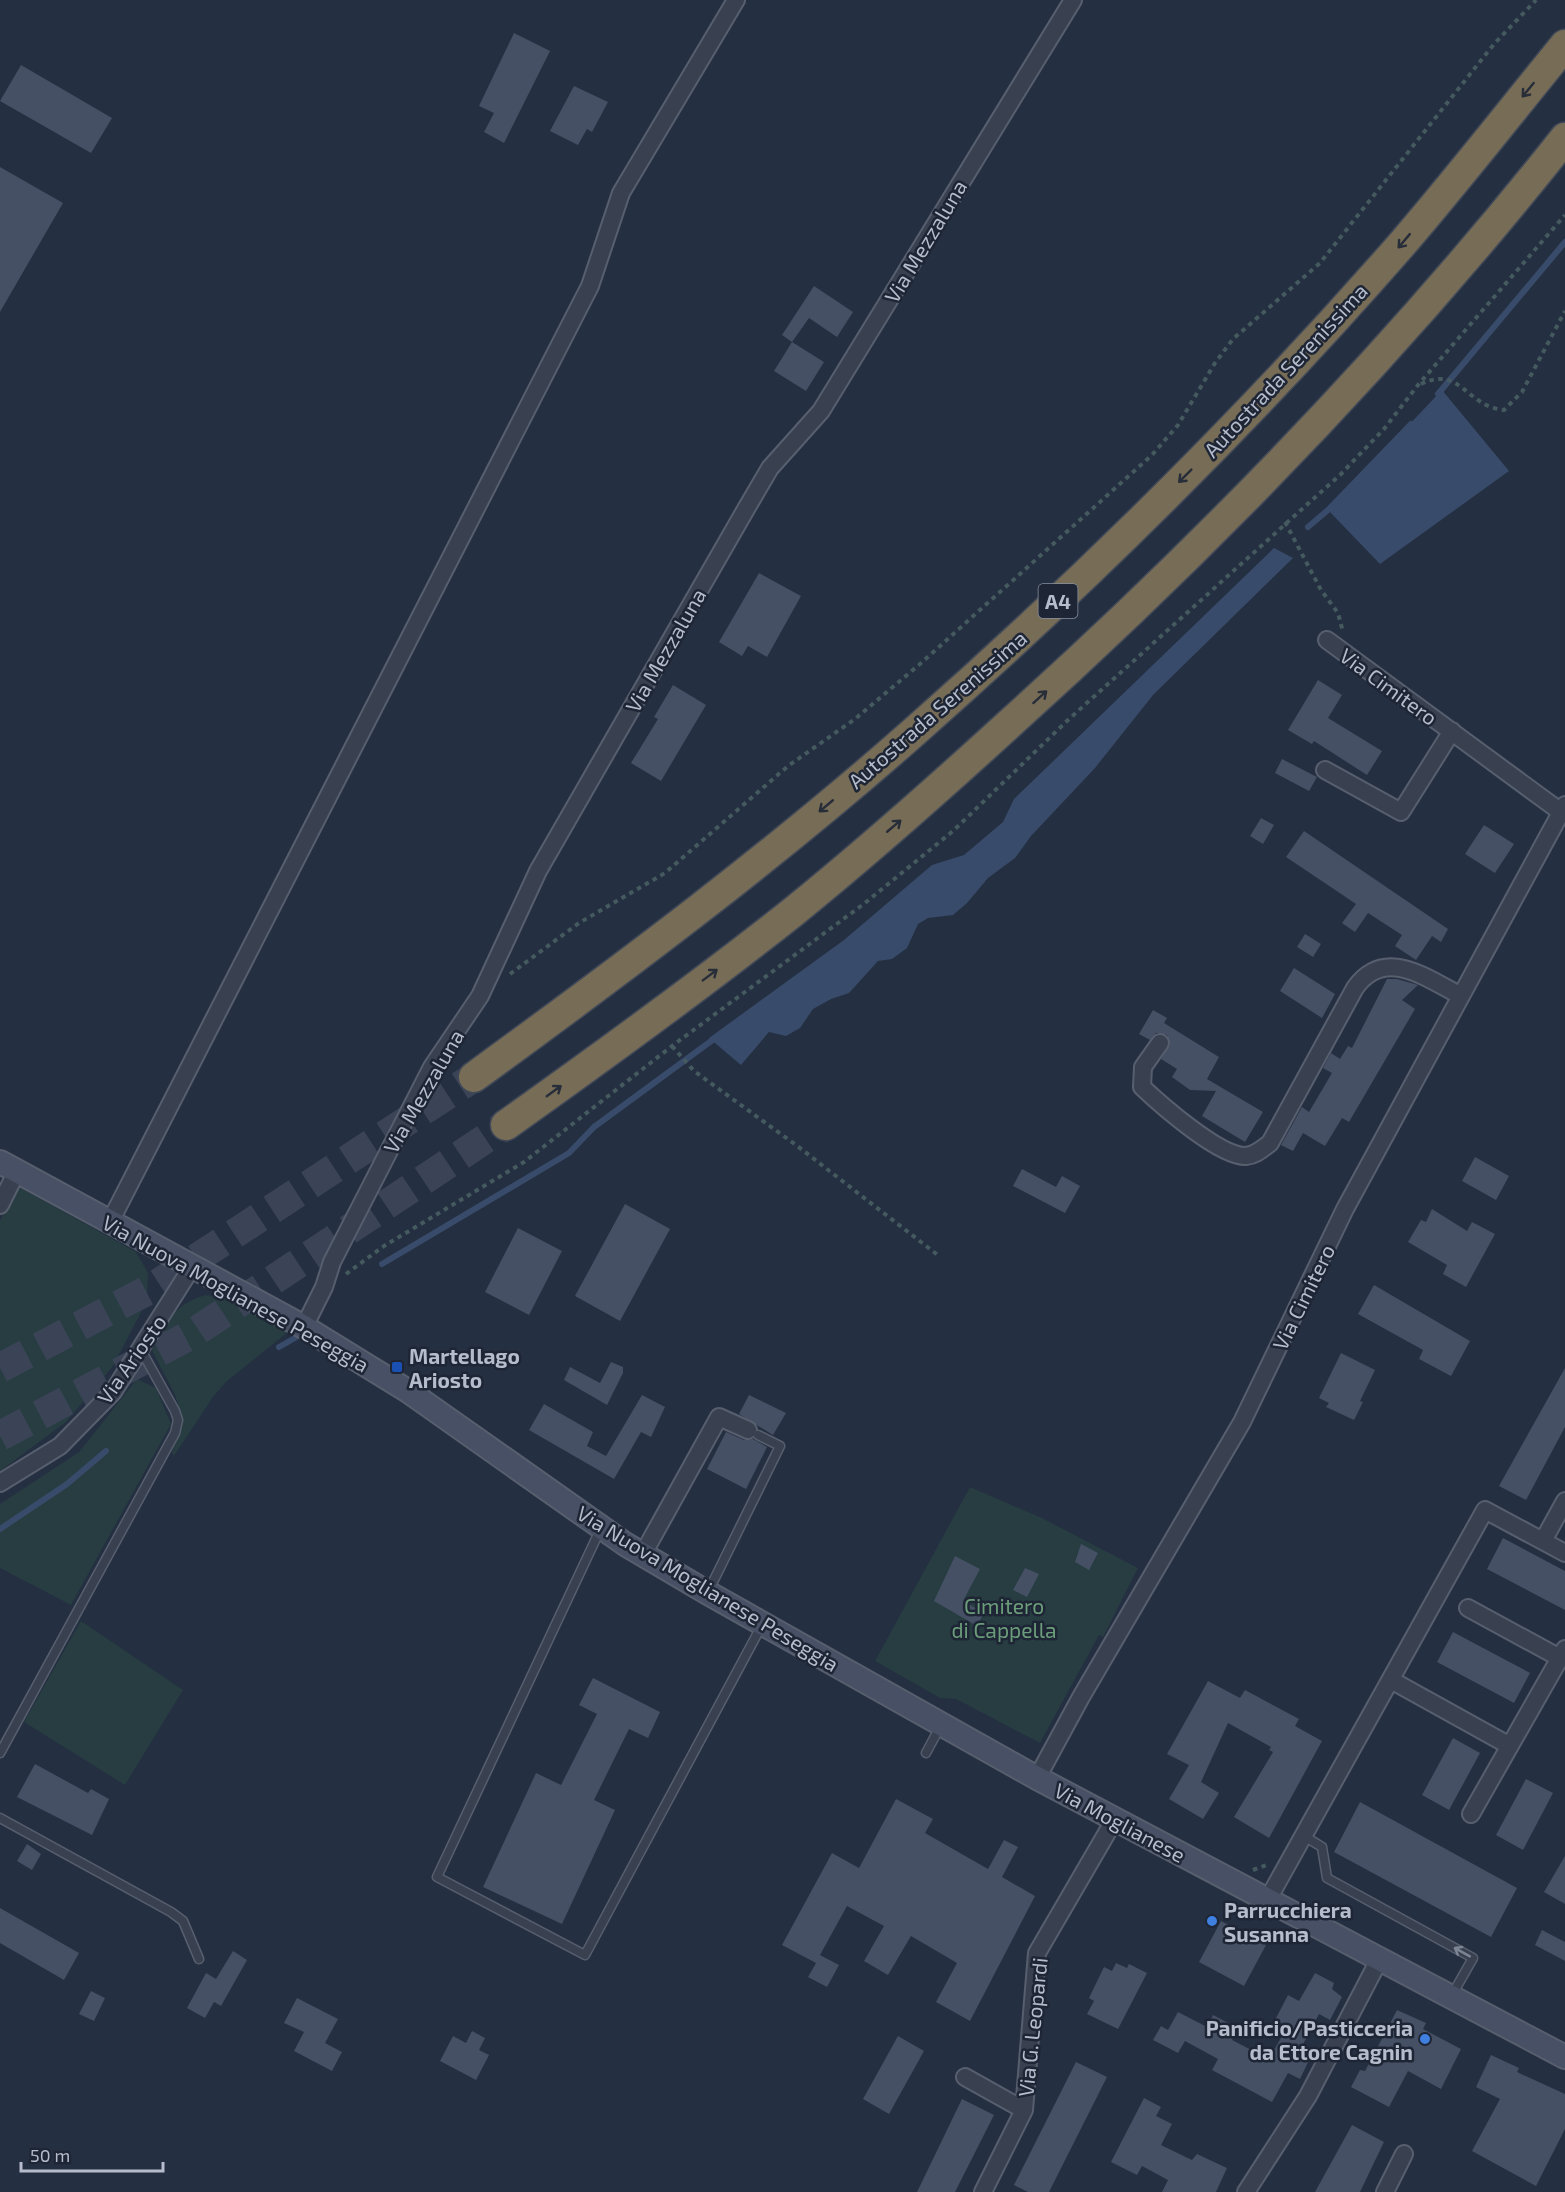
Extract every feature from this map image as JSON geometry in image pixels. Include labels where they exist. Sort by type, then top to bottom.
[{"type":"highway","name":"Autostrada Serenissima","points":[[474,1077],[761,861],[913,733],[1059,600],[1186,475],[1402,244],[1565,45]]},
{"type":"highway","points":[[506,1125],[618,1046],[793,911],[949,779],[1095,647],[1233,513],[1342,398],[1443,285],[1565,138]]},
{"type":"main road","name":"Via Nuova Moglianese Peseggia","points":[[9,1166],[304,1327],[408,1391],[643,1554],[863,1680]]},
{"type":"main road","name":"Via Moglianese","points":[[863,1680],[1037,1778],[1565,2057]]},
{"type":"street","points":[[110,1222],[590,285],[621,193],[736,0]]},
{"type":"street","name":"Via Mezzaluna","points":[[304,1327],[324,1287],[332,1262],[432,1067],[480,996],[538,871],[764,478],[789,444],[821,411],[1073,0]]},
{"type":"street","name":"Via Cimitero","points":[[1037,1778],[1081,1697],[1242,1422],[1345,1209],[1563,809],[1327,640]]},
{"type":"street","name":"Via Cimitero","points":[[1325,770],[1401,812],[1452,731]]},
{"type":"street","points":[[1160,1043],[1143,1067],[1142,1087],[1223,1150],[1244,1156],[1256,1154],[1270,1143],[1355,988],[1369,971],[1379,968],[1416,972],[1461,996]]},
{"type":"street","points":[[0,1205],[9,1166]]},
{"type":"street","name":"Via Ariosto","points":[[0,1483],[60,1446],[113,1392],[192,1267]]},
{"type":"street","points":[[643,1554],[719,1417],[753,1432]]},
{"type":"street","points":[[1543,1541],[1565,1501]]},
{"type":"street","points":[[1267,1901],[1485,1510],[1565,1553]]},
{"type":"street","points":[[1468,1608],[1562,1654],[1470,1814]]},
{"type":"street","points":[[1391,1680],[1510,1746]]},
{"type":"street","name":"Via G. Leopardi","points":[[982,2192],[1024,2110],[1037,1953],[1114,1819]]},
{"type":"street","points":[[1246,2192],[1308,2096],[1379,1960]]},
{"type":"street","name":"Via G. Leopardi","points":[[965,2077],[1024,2110]]},
{"type":"street","points":[[1385,2192],[1404,2154]]},
{"type":"lane","points":[[0,1754],[176,1433],[178,1420],[175,1411],[140,1349]]},
{"type":"lane","points":[[708,1593],[780,1446],[753,1432]]},
{"type":"lane","points":[[601,1527],[437,1877],[585,1955],[763,1623]]},
{"type":"lane","points":[[926,1753],[941,1725]]},
{"type":"lane","points":[[0,1818],[171,1912],[183,1922],[199,1959]]},
{"type":"lane","points":[[1304,1836],[1322,1847],[1327,1878],[1473,1958],[1450,1998]]},
{"type":"path","points":[[480,996],[579,923],[665,873],[788,766],[855,719],[920,664],[1152,455],[1178,425],[1215,363],[1233,339],[1320,263],[1494,44],[1536,0]]},
{"type":"path","points":[[1418,385],[1443,377],[1456,382],[1482,405],[1504,410],[1522,392],[1565,311]]},
{"type":"path","points":[[1285,522],[1321,590],[1338,613],[1346,654]]},
{"type":"path","points":[[672,1046],[694,1071],[796,1145],[939,1256]]},
{"type":"green space","points":[[17,1186],[136,1252],[148,1273],[147,1301],[113,1366],[66,1422],[0,1471],[0,1221]]},
{"type":"green space","points":[[206,1295],[225,1297],[288,1332],[227,1381],[213,1397],[174,1456],[172,1453],[177,1435],[179,1409],[172,1389],[152,1350],[173,1315],[186,1303]]},
{"type":"green space","points":[[137,1379],[156,1388],[171,1424],[71,1605],[0,1568],[0,1504],[79,1452]]},
{"type":"green space","name":"Cimitero di Cappella","points":[[970,1487],[1042,1518],[1138,1568],[1103,1637],[1099,1635],[1040,1743],[956,1699],[940,1698],[875,1661]]},
{"type":"green space","points":[[81,1621],[183,1690],[125,1785],[24,1722]]},
{"type":"water","points":[[1442,390],[1509,471],[1380,564],[1328,510]]},
{"type":"water","points":[[1274,548],[1293,558],[1153,695],[1095,768],[1031,836],[1015,858],[988,878],[967,903],[953,915],[928,918],[918,924],[907,948],[892,959],[878,961],[849,993],[831,999],[813,1009],[800,1028],[786,1036],[769,1032],[741,1065],[709,1038],[844,940],[932,865],[964,855],[1003,822],[1014,799]]},
{"type":"building","points":[[514,33],[550,51],[504,143],[484,132],[494,113],[479,106]]},
{"type":"building","points":[[21,65],[112,118],[91,153],[0,101]]},
{"type":"building","points":[[574,86],[608,102],[592,132],[587,129],[578,145],[550,131]]},
{"type":"building","points":[[0,167],[63,203],[0,312]]},
{"type":"building","points":[[814,286],[853,312],[837,337],[809,318],[792,342],[782,335]]},
{"type":"building","points":[[792,342],[824,362],[806,391],[774,371]]},
{"type":"building","points":[[759,573],[801,596],[767,657],[748,646],[742,656],[719,642]]},
{"type":"building","points":[[1318,680],[1342,695],[1328,718],[1382,751],[1367,775],[1314,741],[1312,744],[1288,730]]},
{"type":"building","points":[[673,685],[706,705],[661,781],[631,763],[658,719],[654,717]]},
{"type":"building","points":[[1282,759],[1317,777],[1309,791],[1275,773]]},
{"type":"building","points":[[1261,818],[1274,825],[1263,844],[1250,836]]},
{"type":"building","points":[[1484,825],[1514,844],[1495,873],[1465,854]]},
{"type":"building","points":[[1304,831],[1448,929],[1441,942],[1432,936],[1416,960],[1395,946],[1402,935],[1368,913],[1355,932],[1342,923],[1356,904],[1286,857]]},
{"type":"building","points":[[1305,934],[1321,944],[1313,957],[1297,947]]},
{"type":"building","points":[[1294,968],[1335,994],[1322,1018],[1280,991]]},
{"type":"building","points":[[1387,979],[1397,979],[1418,985],[1402,1000],[1415,1009],[1349,1122],[1342,1118],[1325,1146],[1303,1133],[1293,1151],[1281,1145],[1302,1107],[1309,1112],[1332,1073],[1323,1068],[1331,1053],[1340,1059],[1348,1046],[1352,1048]]},
{"type":"building","points":[[1153,1010],[1167,1018],[1164,1023],[1219,1057],[1207,1079],[1263,1112],[1245,1142],[1202,1116],[1216,1091],[1190,1090],[1172,1077],[1177,1069],[1161,1059],[1170,1045],[1167,1035],[1156,1033],[1150,1040],[1139,1034]]},
{"type":"building","points":[[1475,1157],[1509,1176],[1496,1200],[1462,1181]]},
{"type":"building","points":[[1022,1169],[1056,1187],[1062,1176],[1080,1186],[1065,1213],[1013,1186]]},
{"type":"building","points":[[625,1204],[670,1229],[620,1321],[575,1296]]},
{"type":"building","points":[[1432,1209],[1467,1231],[1472,1222],[1495,1234],[1466,1287],[1443,1274],[1447,1265],[1408,1242],[1421,1220],[1426,1222]]},
{"type":"building","points":[[518,1228],[562,1251],[529,1315],[485,1292]]},
{"type":"building","points":[[1374,1285],[1470,1341],[1451,1376],[1419,1359],[1423,1350],[1358,1314]]},
{"type":"building","points":[[1341,1353],[1375,1370],[1360,1401],[1363,1402],[1354,1420],[1326,1407],[1329,1403],[1319,1398]]},
{"type":"building","points":[[611,1362],[623,1367],[623,1373],[607,1405],[564,1380],[570,1367],[600,1383]]},
{"type":"building","points":[[1565,1368],[1565,1427],[1526,1500],[1499,1486]]},
{"type":"building","points":[[642,1395],[665,1407],[651,1437],[641,1432],[614,1479],[529,1430],[544,1404],[593,1432],[587,1446],[606,1456]]},
{"type":"building","points":[[749,1395],[786,1413],[773,1435],[739,1414]]},
{"type":"building","points":[[726,1432],[744,1440],[753,1439],[767,1447],[746,1489],[707,1469]]},
{"type":"building","points":[[1503,1538],[1565,1571],[1565,1610],[1487,1569]]},
{"type":"building","points":[[1081,1544],[1098,1553],[1089,1570],[1075,1562]]},
{"type":"building","points":[[955,1556],[980,1569],[963,1601],[984,1613],[977,1626],[934,1601]]},
{"type":"building","points":[[1025,1568],[1039,1574],[1027,1597],[1013,1590]]},
{"type":"building","points":[[1453,1632],[1530,1673],[1514,1703],[1437,1662]]},
{"type":"building","points":[[593,1678],[660,1712],[648,1738],[629,1729],[594,1800],[615,1810],[562,1924],[483,1887],[536,1773],[561,1785],[597,1714],[579,1705]]},
{"type":"building","points":[[1208,1681],[1240,1698],[1245,1690],[1299,1719],[1295,1726],[1322,1741],[1269,1838],[1234,1817],[1273,1752],[1269,1750],[1271,1747],[1228,1723],[1201,1782],[1219,1793],[1203,1819],[1169,1799],[1189,1765],[1167,1754]]},
{"type":"building","points":[[1453,1738],[1480,1753],[1449,1810],[1422,1795]]},
{"type":"building","points":[[35,1764],[88,1793],[91,1789],[109,1799],[92,1835],[17,1797]]},
{"type":"building","points":[[1526,1779],[1553,1793],[1523,1850],[1496,1835]]},
{"type":"building","points":[[896,1799],[933,1819],[925,1833],[988,1869],[1004,1840],[1018,1847],[1002,1877],[1035,1896],[970,2021],[936,2002],[957,1963],[911,1936],[888,1975],[864,1961],[884,1926],[847,1906],[820,1955],[839,1965],[827,1987],[808,1977],[816,1963],[782,1945],[832,1853],[859,1868]]},
{"type":"building","points":[[1360,1802],[1517,1888],[1491,1937],[1334,1852]]},
{"type":"building","points":[[27,1844],[41,1854],[32,1870],[17,1861]]},
{"type":"building","points":[[1565,1856],[1565,1904],[1544,1892]]},
{"type":"building","points":[[0,1908],[79,1953],[64,1980],[0,1943]]},
{"type":"building","points":[[1221,1921],[1266,1945],[1244,1986],[1199,1962]]},
{"type":"building","points":[[1542,1930],[1565,1942],[1565,1961],[1535,1945]]},
{"type":"building","points":[[233,1951],[247,1960],[221,2006],[214,2002],[205,2018],[187,2008],[206,1973],[216,1979]]},
{"type":"building","points":[[1116,1963],[1127,1968],[1129,1964],[1147,1973],[1118,2029],[1087,2014],[1094,2001],[1089,1998],[1104,1967],[1112,1971]]},
{"type":"building","points":[[1315,1973],[1334,1983],[1332,1989],[1342,1997],[1330,2020],[1319,2014],[1301,2048],[1312,2054],[1300,2079],[1288,2073],[1272,2102],[1212,2070],[1218,2059],[1185,2041],[1178,2053],[1153,2040],[1161,2026],[1168,2030],[1178,2012],[1207,2027],[1213,2015],[1238,2028],[1232,2040],[1269,2059],[1287,2027],[1275,2020],[1288,1995],[1299,2001]]},
{"type":"building","points":[[91,1991],[105,1998],[94,2021],[79,2014]]},
{"type":"building","points":[[297,1998],[338,2019],[325,2043],[342,2052],[332,2071],[294,2051],[304,2032],[284,2023]]},
{"type":"building","points":[[1397,2010],[1426,2023],[1423,2029],[1461,2049],[1441,2089],[1408,2071],[1389,2107],[1351,2087],[1360,2070],[1365,2071]]},
{"type":"building","points":[[472,2031],[485,2038],[479,2050],[489,2055],[476,2080],[440,2061],[453,2036],[466,2043]]},
{"type":"building","points":[[898,2036],[924,2051],[889,2114],[863,2099]]},
{"type":"building","points":[[1491,2055],[1519,2068],[1517,2072],[1565,2094],[1565,2129],[1536,2186],[1472,2151],[1500,2099],[1476,2087]]},
{"type":"building","points":[[1076,2062],[1107,2077],[1049,2192],[1028,2192],[1014,2185]]},
{"type":"building","points":[[1144,2098],[1161,2107],[1156,2116],[1172,2124],[1161,2145],[1192,2160],[1197,2154],[1227,2168],[1216,2192],[1162,2192],[1168,2180],[1142,2166],[1137,2175],[1111,2162]]},
{"type":"building","points":[[962,2099],[994,2115],[955,2192],[917,2192]]},
{"type":"building","points":[[1352,2125],[1384,2142],[1360,2192],[1315,2192]]},
{"type":"waterway","points":[[1438,394],[1565,242]]},
{"type":"waterway","points":[[1308,527],[1328,510],[1411,424]]},
{"type":"waterway","points":[[382,1264],[569,1153],[594,1127],[718,1036]]},
{"type":"waterway","points":[[279,1347],[295,1338]]},
{"type":"waterway","points":[[0,1529],[67,1484],[106,1451]]},
{"type":"tunnel","points":[[0,1368],[150,1289],[474,1077]]},
{"type":"tunnel","points":[[0,1436],[192,1334],[506,1125]]},
{"type":"place","name":"Martellago Ariosto","points":[[397,1367]]},
{"type":"place","name":"Parrucchiera Susanna","points":[[1212,1921]]},
{"type":"place","name":"Panificio/Pasticceria da Ettore Cagnin","points":[[1425,2039]]}]
